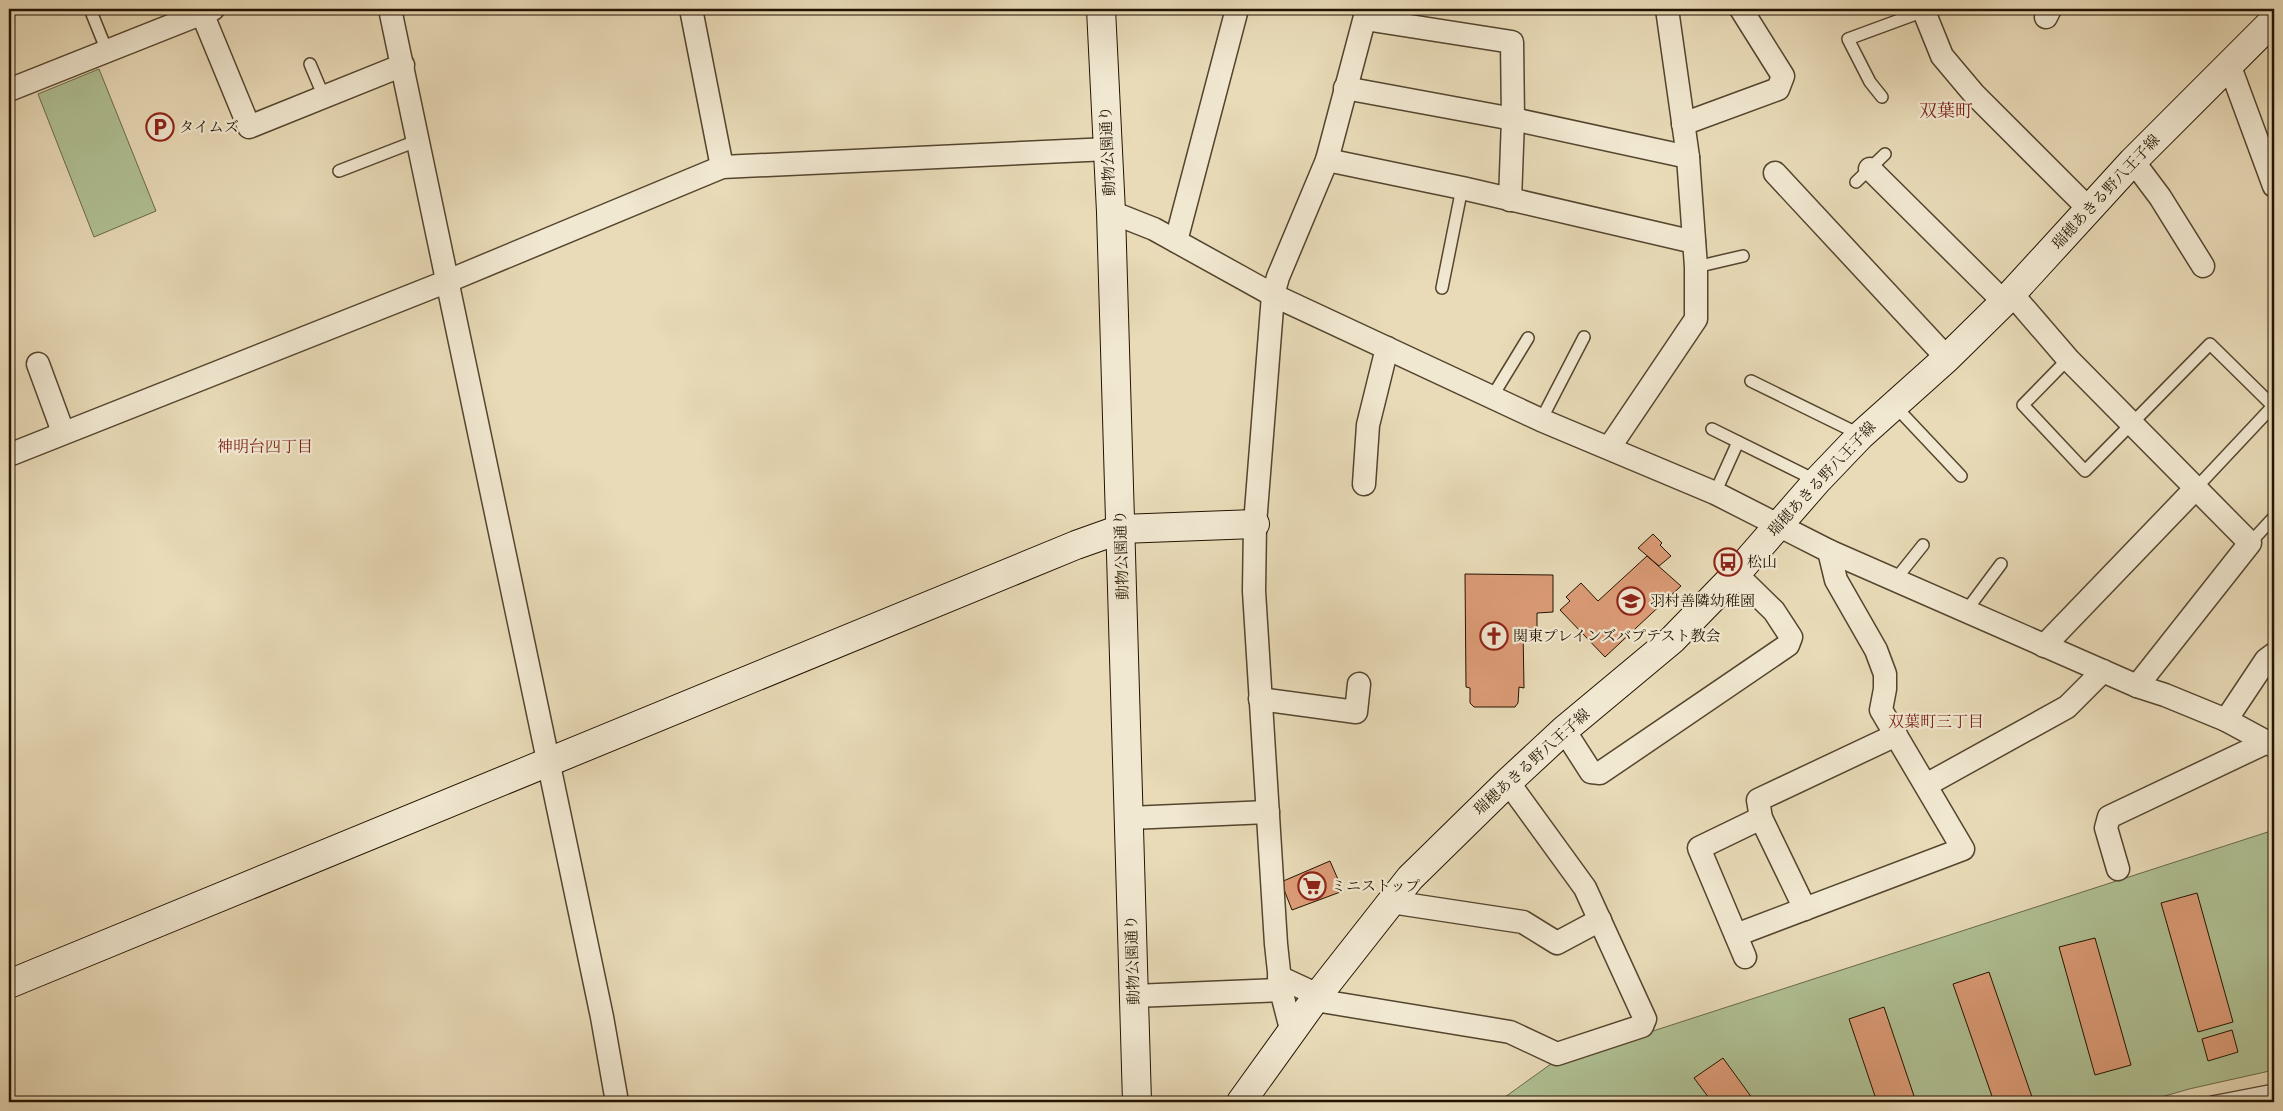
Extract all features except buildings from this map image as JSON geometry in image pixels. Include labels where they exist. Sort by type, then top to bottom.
[{"type":"street","points":[[390,9],[419,140],[547,764],[602,1017],[616,1102]]},
{"type":"street","points":[[691,9],[722,167]]},
{"type":"street","name":"動物公園通り","points":[[1101,9],[1109,148],[1122,529],[1137,1102]]},
{"type":"street","points":[[1176,241],[1237,9]]},
{"type":"street","points":[[1609,448],[1696,319],[1696,267],[1688,158],[1667,9]]},
{"type":"street","points":[[1683,124],[1778,89],[1783,76],[1742,9]]},
{"type":"street","points":[[1923,10],[1942,56],[1974,94],[2089,209]]},
{"type":"street","points":[[9,90],[207,11],[248,127],[403,65]]},
{"type":"street","points":[[1292,1032],[1280,984],[1254,591],[1255,524],[1273,295],[1278,277],[1327,160],[1366,14],[1512,42],[1513,119],[1510,200]]},
{"type":"street","name":"瑞穂あきる野八王子線","points":[[1241,1102],[1316,997],[1410,878],[1564,730],[1672,640],[1736,574],[1817,480],[1861,435],[1947,358],[2008,298],[2133,161],[2274,20]]},
{"type":"street","points":[[2229,64],[2274,186]]},
{"type":"street","points":[[1345,88],[1513,119],[1688,158]]},
{"type":"street","points":[[9,455],[448,281],[722,167],[1109,148]]},
{"type":"street","points":[[1327,160],[1462,188],[1694,242]]},
{"type":"street","points":[[2133,161],[2160,198],[2203,266]]},
{"type":"street","points":[[1870,168],[2008,298],[2250,543],[2138,686]]},
{"type":"street","points":[[1775,174],[1947,358]]},
{"type":"street","points":[[1111,212],[1154,229],[1273,295],[1541,420],[1714,493],[1829,552],[2138,686],[2226,720],[2270,744]]},
{"type":"street","points":[[1364,484],[1368,425],[1387,348]]},
{"type":"street","points":[[38,364],[63,432]]},
{"type":"street","points":[[2044,646],[2196,488]]},
{"type":"street","points":[[9,984],[1076,545],[1122,529],[1255,524]]},
{"type":"street","points":[[1736,935],[1963,849],[1882,710],[1886,689],[1885,674],[1876,650],[1836,580],[1829,552]]},
{"type":"street","points":[[1564,730],[1591,772],[1600,773],[1788,645],[1791,637],[1774,612],[1736,574]]},
{"type":"street","points":[[2226,720],[2266,660],[2274,654]]},
{"type":"street","points":[[1926,785],[2043,722],[2067,707],[2103,671]]},
{"type":"street","points":[[1260,699],[1356,712],[1359,684]]},
{"type":"street","points":[[1805,909],[1761,818],[1758,800],[1896,735]]},
{"type":"street","points":[[2118,869],[2106,828],[2109,817],[2270,744]]},
{"type":"street","points":[[1134,996],[1280,984],[1316,997],[1510,1032],[1557,1054],[1642,1026],[1645,1019],[1585,888],[1508,782]]},
{"type":"street","points":[[1129,818],[1268,812]]},
{"type":"street","points":[[1745,956],[1699,848],[1761,818]]},
{"type":"street","points":[[1391,902],[1523,922],[1557,943],[1600,920]]},
{"type":"lane","points":[[90,9],[106,51]]},
{"type":"lane","points":[[1882,97],[1870,82],[1848,40],[1923,10]]},
{"type":"lane","points":[[310,64],[324,97]]},
{"type":"lane","points":[[339,171],[419,140]]},
{"type":"lane","points":[[1442,288],[1462,188]]},
{"type":"lane","points":[[1696,267],[1743,256]]},
{"type":"lane","points":[[1541,420],[1584,337]]},
{"type":"lane","points":[[1492,397],[1528,338]]},
{"type":"lane","points":[[2068,359],[2023,405],[2085,471],[2210,344],[2273,406],[2196,488]]},
{"type":"lane","points":[[1751,381],[1861,435]]},
{"type":"lane","points":[[1894,405],[1961,476]]},
{"type":"lane","points":[[1712,429],[1817,480]]},
{"type":"lane","points":[[1714,493],[1738,442]]},
{"type":"lane","points":[[2250,543],[2274,517]]},
{"type":"lane","points":[[1896,580],[1923,545]]},
{"type":"lane","points":[[1966,611],[2001,564]]},
{"type":"lane","points":[[2212,1102],[2238,1099],[2274,1090]]},
{"type":"green space","points":[[99,69],[156,211],[94,237],[38,94]]},
{"type":"green space","points":[[2274,830],[2274,1070],[2189,1089],[2144,1102],[1498,1102],[1551,1064]]},
{"type":"place","name":"タイムズ","points":[[160,127]]},
{"type":"place","name":"松山","points":[[1728,562]]},
{"type":"place","name":"羽村善隣幼稚園","points":[[1631,601]]},
{"type":"place","name":"関東プレインズバプテスト教会","points":[[1494,636]]},
{"type":"place","name":"ミニストップ","points":[[1312,886]]},
{"type":"district","name":"双葉町","points":[[1946,111]]},
{"type":"district","name":"神明台四丁目","points":[[265,447]]},
{"type":"district","name":"双葉町三丁目","points":[[1936,722]]}]
